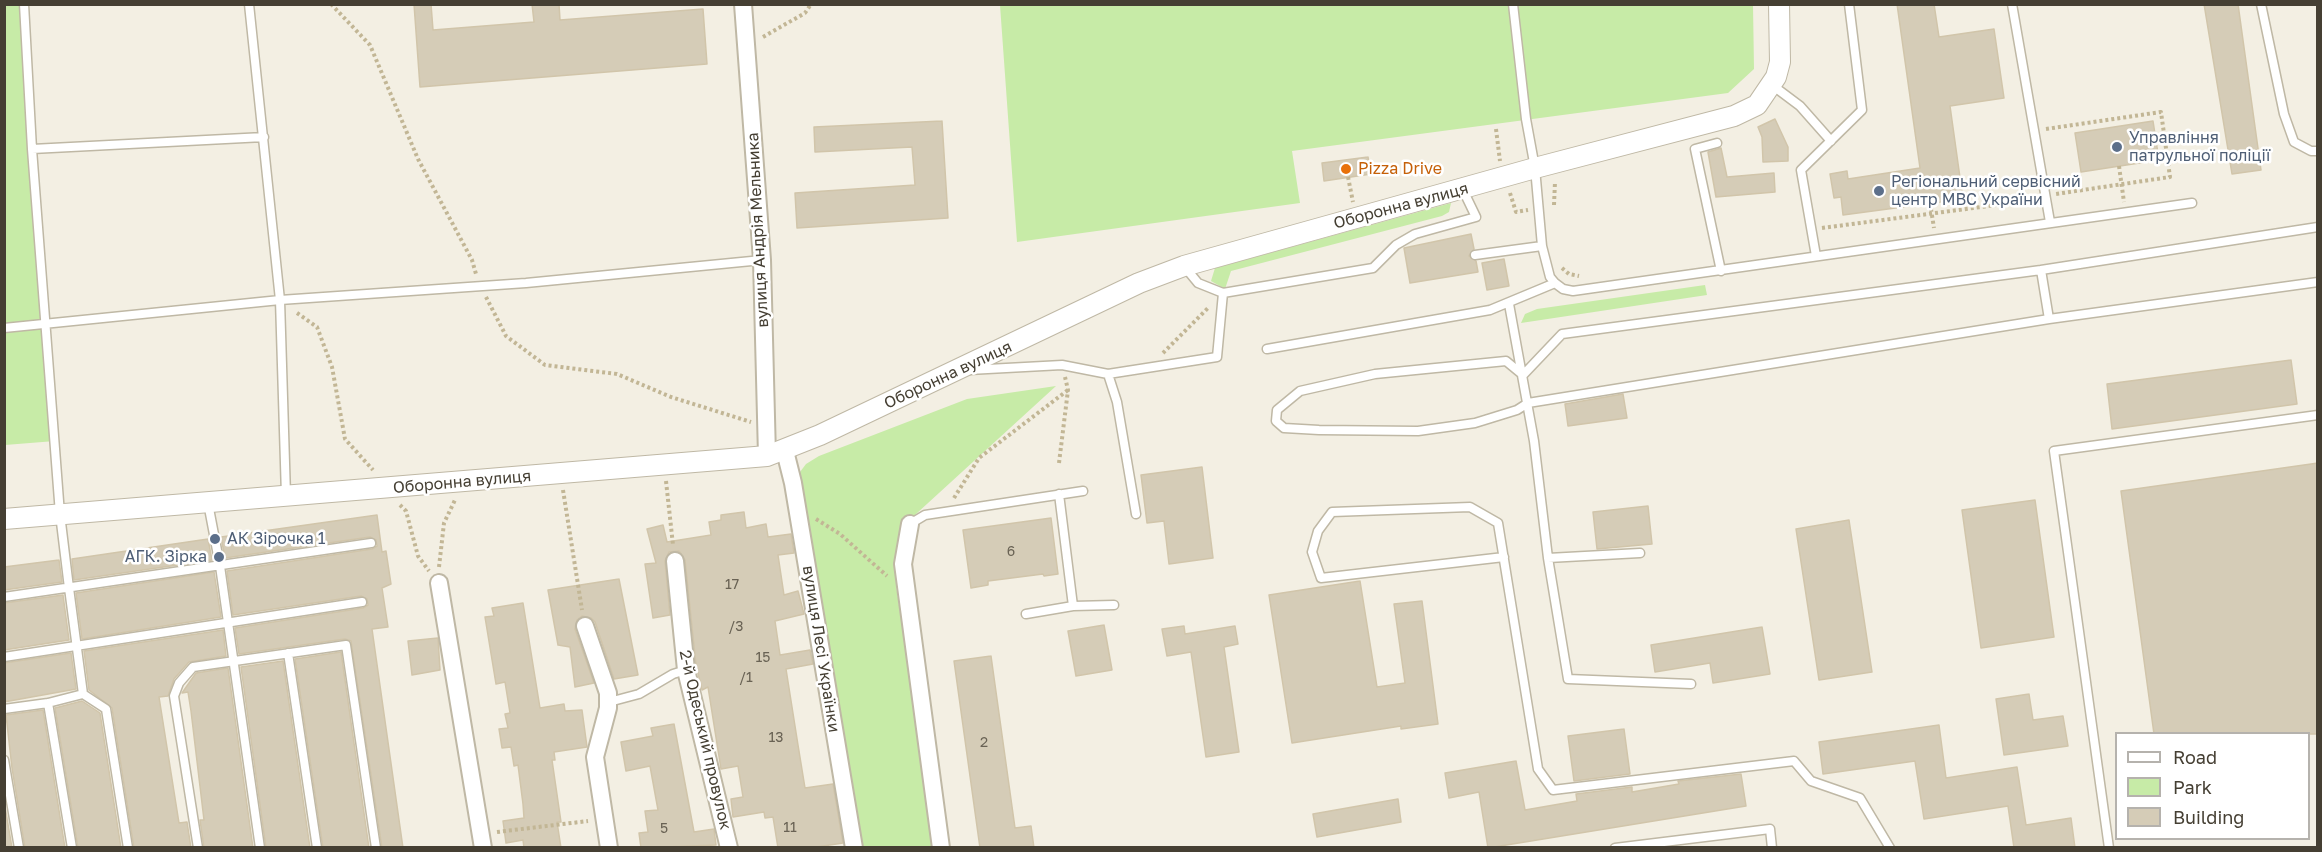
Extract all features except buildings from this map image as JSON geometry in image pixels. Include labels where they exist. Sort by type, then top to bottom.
[{"type":"street","name":"Оборонна вулиця","points":[[4,519],[208,502],[392,494],[776,453],[957,371],[1139,283],[1184,266],[1463,190],[1535,168],[1734,116],[1757,105],[1772,85],[1780,62],[1779,4]]},
{"type":"street","name":"вулиця Андрія Мельника","points":[[739,6],[746,47],[762,260],[766,427],[776,453]]},
{"type":"street","name":"вулиця Лесі Українки","points":[[776,453],[797,507],[854,848]]},
{"type":"street","points":[[910,524],[903,564],[941,848]]},
{"type":"street","name":"2-й Одеський провулок","points":[[675,561],[686,670],[729,848]]},
{"type":"street","points":[[439,583],[482,841]]},
{"type":"street","points":[[585,626],[607,685],[609,702],[595,757],[609,848]]},
{"type":"lane","points":[[24,4],[32,148],[60,514],[82,694]]},
{"type":"lane","points":[[249,4],[280,300],[286,497]]},
{"type":"lane","points":[[1513,4],[1526,119],[1535,168],[1542,246],[1550,277],[1563,289],[1573,291],[1722,271],[1935,238],[2192,203]]},
{"type":"lane","points":[[1816,256],[1802,170],[1862,110],[1849,4]]},
{"type":"lane","points":[[2012,4],[2050,222]]},
{"type":"lane","points":[[2261,4],[2290,133],[2294,142],[2311,152],[2318,151]]},
{"type":"lane","points":[[1772,85],[1800,106],[1831,141]]},
{"type":"lane","points":[[32,148],[264,137]]},
{"type":"lane","points":[[1718,143],[1695,149],[1722,271]]},
{"type":"lane","points":[[1184,266],[1198,283],[1223,293],[1373,268],[1396,245],[1415,234],[1476,217],[1463,190]]},
{"type":"lane","points":[[1523,375],[1562,334],[2041,270],[2318,227]]},
{"type":"lane","points":[[1475,255],[1542,246]]},
{"type":"lane","points":[[4,327],[47,325],[280,300],[480,286],[762,260]]},
{"type":"lane","points":[[2041,270],[2049,320]]},
{"type":"lane","points":[[1523,375],[1506,361],[1375,374],[1300,391],[1277,410],[1276,421],[1284,428],[1418,431],[1475,423],[1517,410],[1528,403],[2049,320],[2318,282]]},
{"type":"lane","points":[[1267,349],[1509,304],[1555,283]]},
{"type":"lane","points":[[957,371],[1062,365],[1108,374],[1216,357],[1223,293]]},
{"type":"lane","points":[[1509,304],[1528,403],[1548,558],[1568,679],[1691,684]]},
{"type":"lane","points":[[1108,374],[1117,402],[1136,514]]},
{"type":"lane","points":[[2109,848],[2054,451],[2318,415]]},
{"type":"lane","points":[[910,524],[925,515],[1083,491]]},
{"type":"lane","points":[[1059,494],[1073,606]]},
{"type":"lane","points":[[208,502],[220,566],[260,848]]},
{"type":"lane","points":[[1504,558],[1321,578],[1312,552],[1318,531],[1332,512],[1470,507],[1498,523],[1504,558],[1538,769],[1553,790],[1794,761],[1811,781],[1860,798],[1890,848]]},
{"type":"lane","points":[[4,597],[371,543]]},
{"type":"lane","points":[[1548,558],[1640,553]]},
{"type":"lane","points":[[4,657],[362,602]]},
{"type":"lane","points":[[1026,614],[1073,606],[1114,605]]},
{"type":"lane","points":[[198,848],[174,696],[179,683],[193,667],[346,645],[376,848]]},
{"type":"lane","points":[[288,653],[317,848]]},
{"type":"lane","points":[[609,702],[639,693],[673,674],[686,670]]},
{"type":"lane","points":[[4,709],[48,703],[82,694],[106,709],[128,848]]},
{"type":"lane","points":[[48,703],[72,848]]},
{"type":"lane","points":[[4,760],[19,848]]},
{"type":"lane","points":[[1615,848],[1770,829],[1772,848]]},
{"type":"path","points":[[331,4],[370,45],[418,159],[472,261],[480,286],[506,336],[544,365],[617,374],[671,397],[766,427]]},
{"type":"path","points":[[746,47],[805,13],[811,4]]},
{"type":"path","points":[[1496,129],[1503,177],[1516,212],[1553,208]]},
{"type":"path","points":[[2119,166],[2125,212]]},
{"type":"path","points":[[1348,177],[1353,206]]},
{"type":"path","points":[[1930,203],[1935,238]]},
{"type":"path","points":[[1560,261],[1569,274],[1581,277]]},
{"type":"path","points":[[1147,368],[1223,293]]},
{"type":"path","points":[[280,300],[316,327],[332,367],[345,439],[406,512],[418,556],[439,583]]},
{"type":"path","points":[[1059,463],[1068,390],[1062,365]]},
{"type":"path","points":[[946,511],[979,458],[1068,390]]},
{"type":"path","points":[[665,478],[675,561]]},
{"type":"path","points":[[562,486],[585,626]]},
{"type":"path","points":[[439,583],[444,523],[457,495]]},
{"type":"path","points":[[797,507],[840,534],[869,563],[906,592]]},
{"type":"path","points":[[482,841],[604,819]]},
{"type":"green space","points":[[23,4],[55,441],[5,445],[4,5]]},
{"type":"green space","points":[[1000,5],[1753,5],[1754,69],[1728,93],[1292,151],[1300,203],[1017,242]]},
{"type":"green space","points":[[1451,203],[1449,212],[1442,216],[1231,271],[1225,289],[1211,281],[1215,268]]},
{"type":"green space","points":[[1705,285],[1707,295],[1521,323],[1525,314],[1537,309]]},
{"type":"green space","points":[[1056,386],[904,525],[895,559],[896,585],[934,847],[860,847],[798,482],[800,472],[806,464],[819,456],[967,399]]},
{"type":"place","name":"Управління патрульної поліції","points":[[2117,147]]},
{"type":"place","name":"Pizza Drive","points":[[1346,169]]},
{"type":"place","name":"Регіональний сервісний центр МВС України","points":[[1879,191]]},
{"type":"place","name":"АК Зірочка 1","points":[[215,539]]},
{"type":"place","name":"АГК. Зірка","points":[[219,557]]}]
